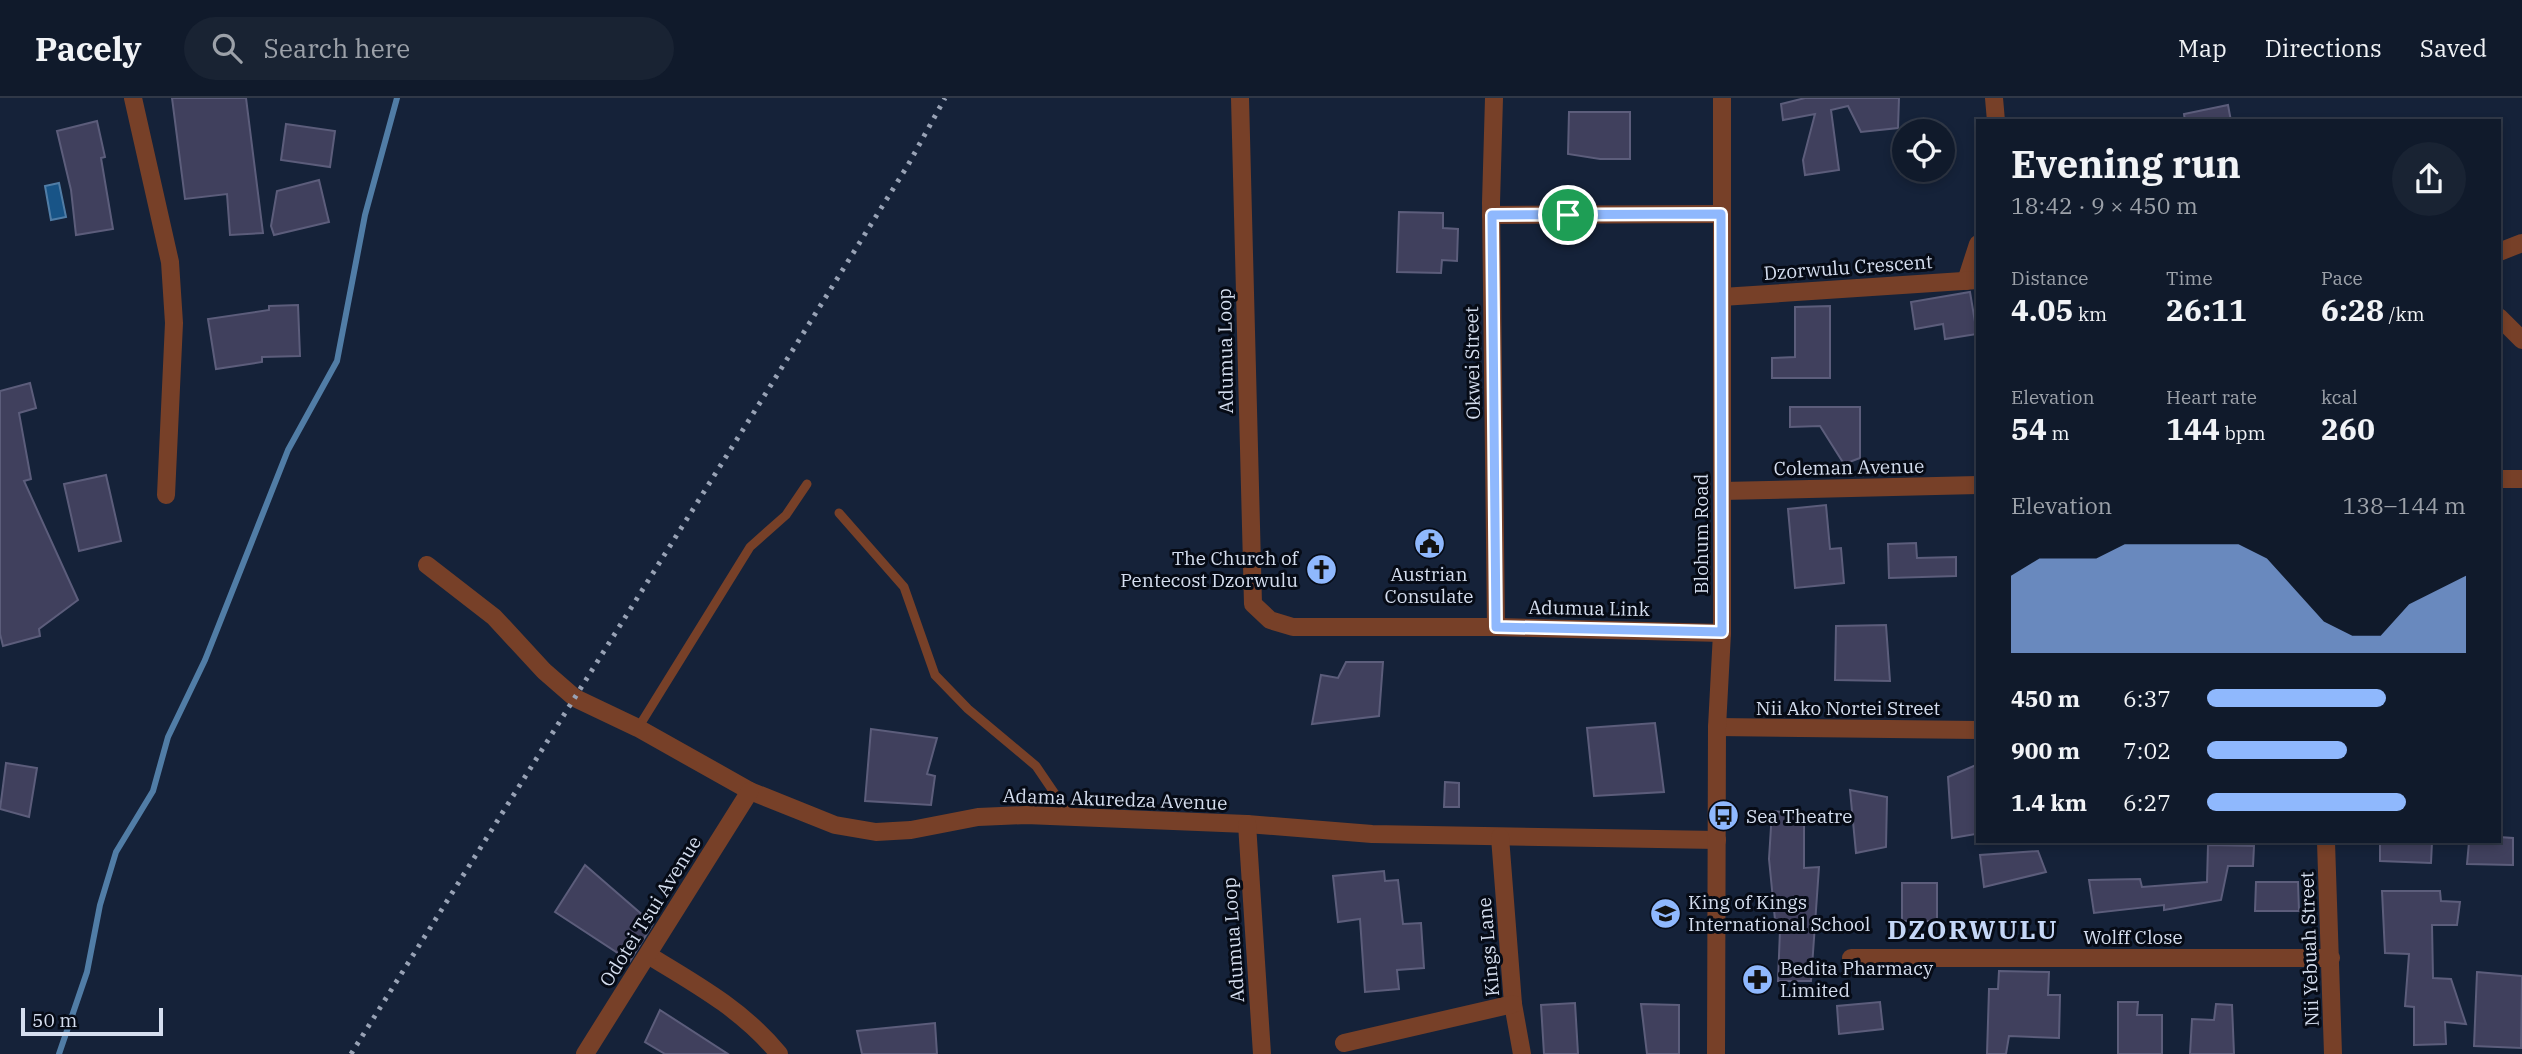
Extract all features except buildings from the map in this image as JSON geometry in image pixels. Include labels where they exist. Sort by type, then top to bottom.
[{"type":"street","points":[[133,98],[170,262],[174,323],[166,495]]},
{"type":"street","name":"Adumua Loop","points":[[1240,98],[1253,604]]},
{"type":"street","name":"Okwei Street","points":[[1494,98],[1492,215],[1496,627]]},
{"type":"street","name":"Blohum Road","points":[[1716,1054],[1717,727],[1722,632],[1722,98]]},
{"type":"street","points":[[1994,98],[1996,119]]},
{"type":"street","points":[[1492,215],[1721,214]]},
{"type":"street","points":[[2501,250],[2522,243]]},
{"type":"street","points":[[1972,280],[1976,256]]},
{"type":"street","name":"Dzorwulu Crescent","points":[[1722,297],[1972,280]]},
{"type":"street","points":[[2501,319],[2522,340]]},
{"type":"street","points":[[2501,479],[2522,479]]},
{"type":"street","name":"Coleman Avenue","points":[[1722,491],[1976,485]]},
{"type":"street","name":"Adama Akuredza Avenue","points":[[427,565],[494,617],[544,671],[575,698],[638,728],[750,790],[835,825],[876,832],[911,830],[978,817],[1026,815],[1247,824],[1372,834],[1717,840]]},
{"type":"street","name":"Adumua Link","points":[[1253,604],[1270,620],[1293,627],[1496,627],[1722,632]]},
{"type":"street","name":"Nii Ako Nortei Street","points":[[1717,727],[1976,730]]},
{"type":"street","name":"Odotei Tsui Avenue","points":[[585,1054],[750,790]]},
{"type":"street","name":"Adumua Loop","points":[[1247,824],[1262,1054]]},
{"type":"street","name":"Kings Lane","points":[[1500,837],[1513,1004],[1522,1054]]},
{"type":"street","name":"Nii Yebuah Street","points":[[2326,843],[2333,1054]]},
{"type":"street","points":[[648,955],[725,1001],[764,1035],[779,1054]]},
{"type":"street","name":"Wolff Close","points":[[1852,958],[2331,958]]},
{"type":"street","points":[[1344,1043],[1513,1004]]},
{"type":"lane","points":[[638,728],[750,547],[786,515],[807,484]]},
{"type":"lane","points":[[839,513],[904,587],[935,675],[968,709],[1035,766],[1071,818]]},
{"type":"water","points":[[59,183],[66,217],[51,220],[45,186]]},
{"type":"waterway","points":[[59,1054],[87,972],[100,905],[116,852],[153,791],[168,737],[205,660],[288,450],[337,361],[365,215],[397,98]]},
{"type":"railway","points":[[351,1054],[908,165],[945,98]]},
{"type":"place","name":"Austrian Consulate","points":[[1429,543]]},
{"type":"place","name":"The Church of Pentecost Dzorwulu","points":[[1321,569]]},
{"type":"place","name":"Sea Theatre","points":[[1723,816]]},
{"type":"place","name":"King of Kings International School","points":[[1665,913]]},
{"type":"place","name":"Bedita Pharmacy Limited","points":[[1757,979]]},
{"type":"district","name":"DZORWULU","points":[[1973,930]]},
{"type":"route","points":[[1721,214],[1722,632],[1496,627],[1492,215],[1568,215],[1721,214]]}]
